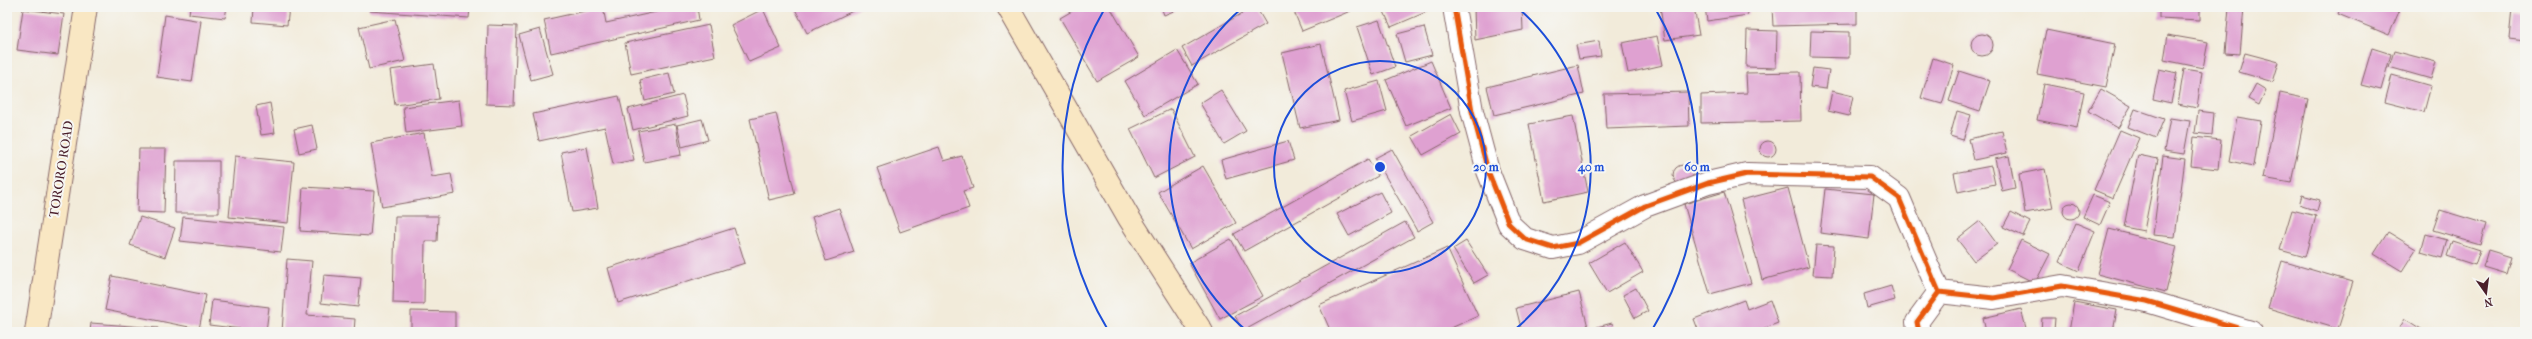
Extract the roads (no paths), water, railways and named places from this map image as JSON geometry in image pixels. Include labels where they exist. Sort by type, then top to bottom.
[{"type":"main road","name":"TORORO ROAD","points":[[36,332],[86,7]]},
{"type":"main road","points":[[1008,7],[1129,218],[1202,332]]},
{"type":"street","points":[[1454,7],[1472,111],[1488,171],[1509,224],[1525,240],[1553,248],[1578,243],[1646,206],[1708,183],[1747,174],[1870,177],[1898,198],[1938,292]]},
{"type":"street","points":[[1938,292],[1994,298],[2062,286],[2147,300],[2251,332]]},
{"type":"street","points":[[1919,332],[1917,322],[1938,292]]}]
